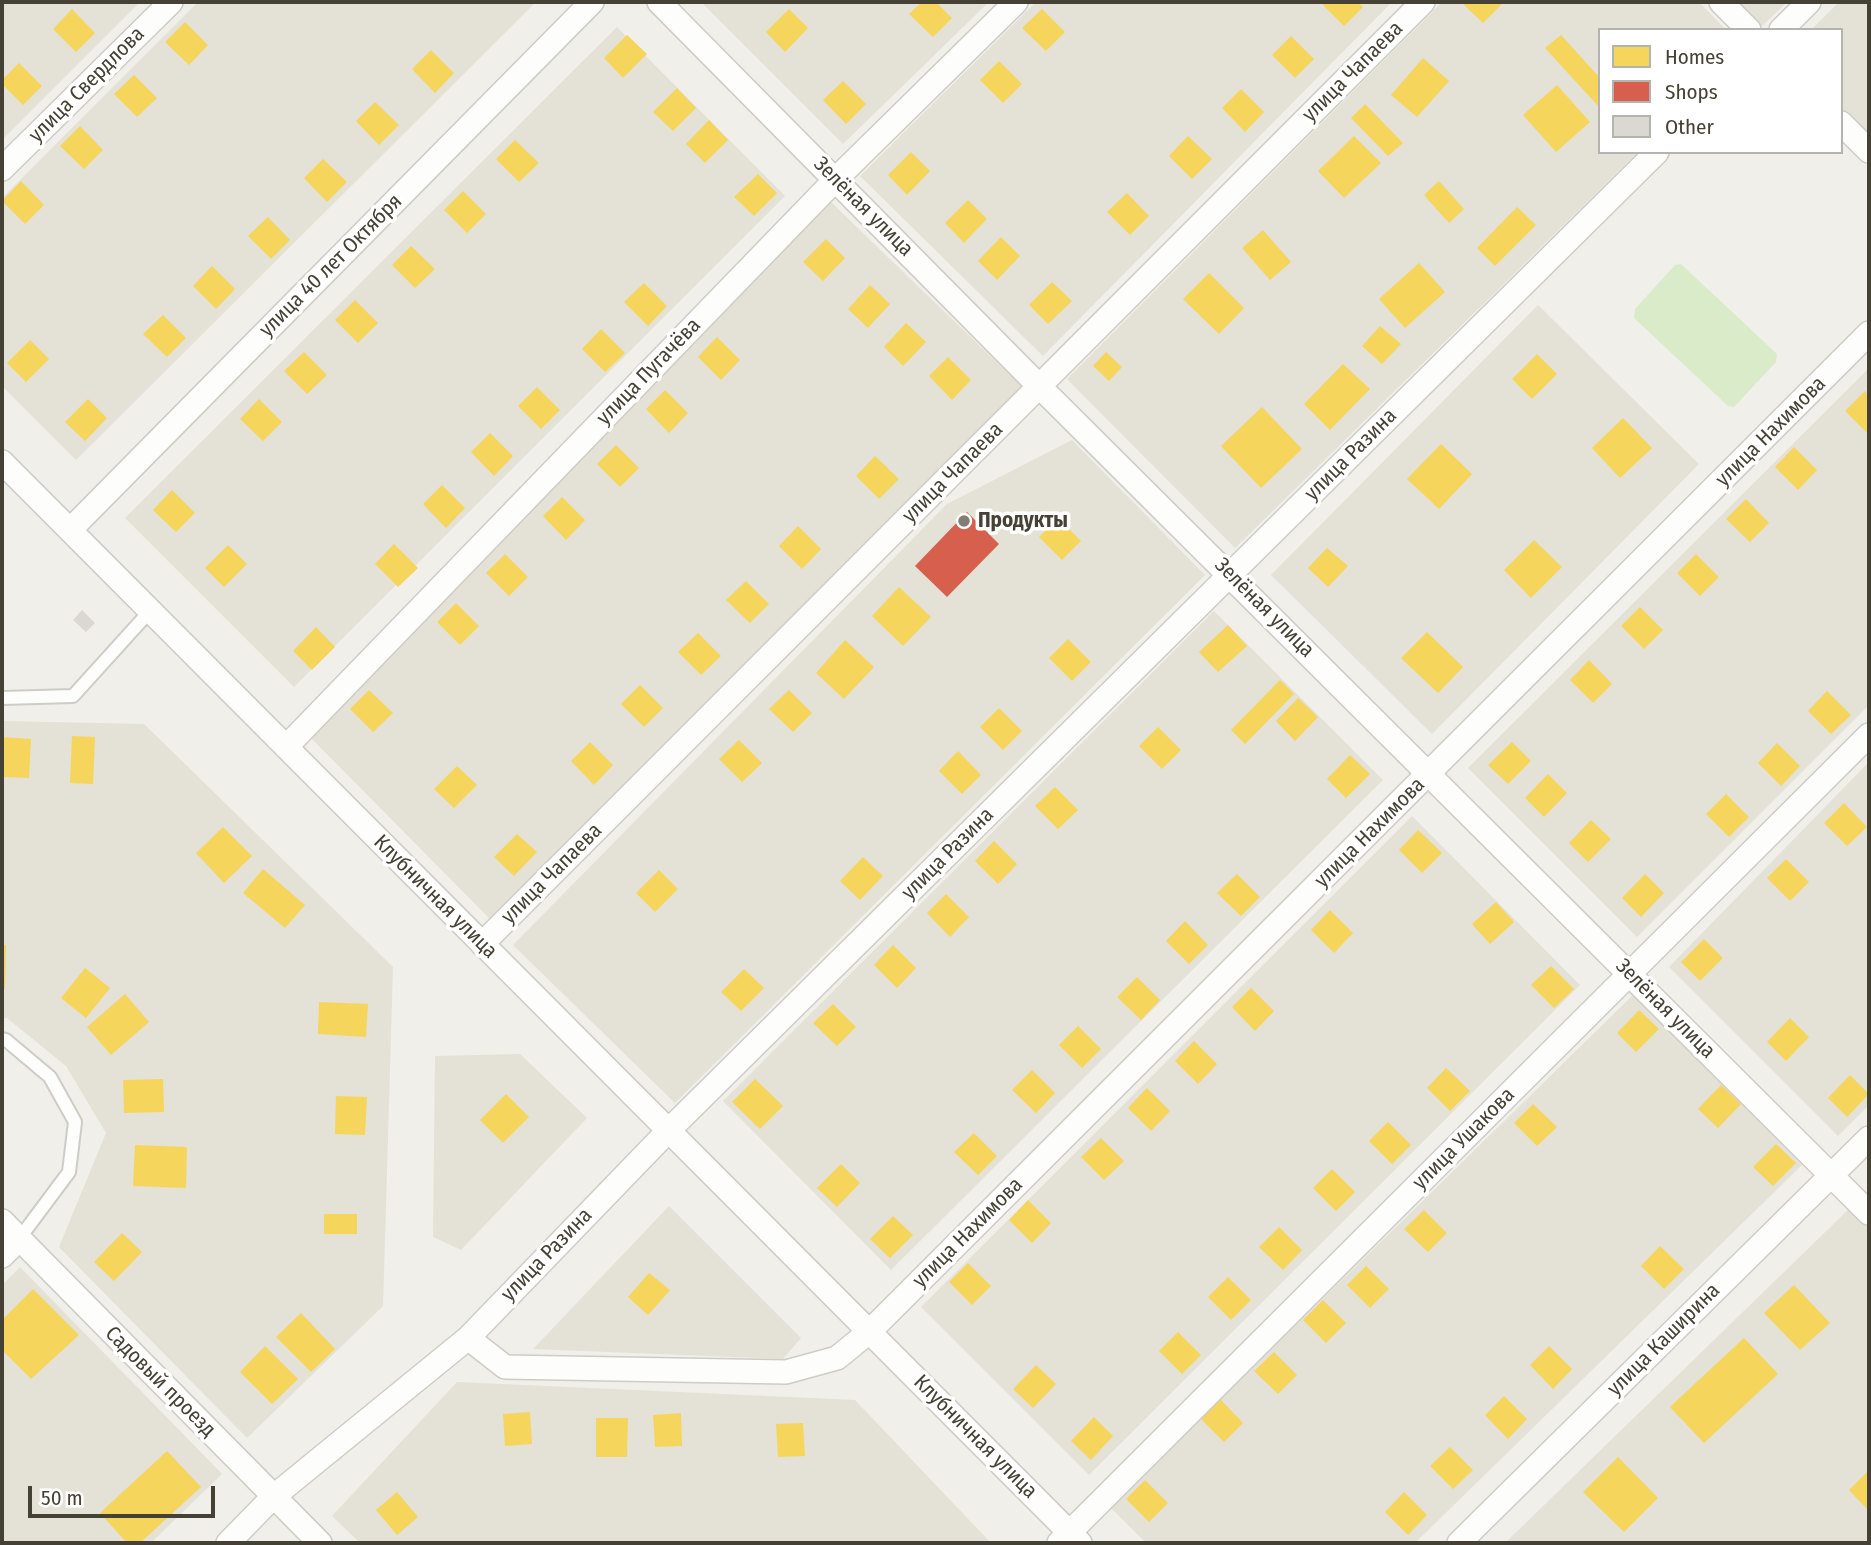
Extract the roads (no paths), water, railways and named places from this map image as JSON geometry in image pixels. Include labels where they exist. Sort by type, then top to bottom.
[{"type":"street","name":"улица Свердлова","points":[[2,169],[171,2]]},
{"type":"street","name":"улица 40 лет Октября","points":[[69,530],[592,2]]},
{"type":"street","name":"Зелёная улица","points":[[659,2],[1869,1213]]},
{"type":"street","name":"улица Пугачёва","points":[[286,747],[836,179],[1016,2]]},
{"type":"street","name":"улица Чапаева","points":[[482,944],[1423,2]]},
{"type":"street","points":[[1721,2],[1747,28]]},
{"type":"street","points":[[1783,28],[1809,2]]},
{"type":"street","points":[[1843,125],[1869,151]]},
{"type":"street","name":"улица Разина","points":[[228,1543],[273,1497],[468,1338],[668,1131],[1655,154]]},
{"type":"street","name":"улица Нахимова","points":[[870,1331],[1869,334]]},
{"type":"street","name":"Клубничная улица","points":[[2,462],[870,1331],[1070,1540]]},
{"type":"street","name":"улица Ушакова","points":[[1070,1540],[1869,735]]},
{"type":"street","name":"улица Каширина","points":[[1459,1543],[1869,1138]]},
{"type":"street","name":"Садовый проезд","points":[[2,1221],[320,1543]]},
{"type":"street","points":[[2,1256],[19,1239]]},
{"type":"street","points":[[468,1338],[505,1367],[786,1372],[837,1358],[870,1331]]},
{"type":"lane","points":[[2,698],[73,696],[150,611]]},
{"type":"lane","points":[[2,1039],[50,1077],[75,1122],[69,1172],[19,1239]]},
{"type":"place","name":"Продукты","points":[[964,521]]}]
